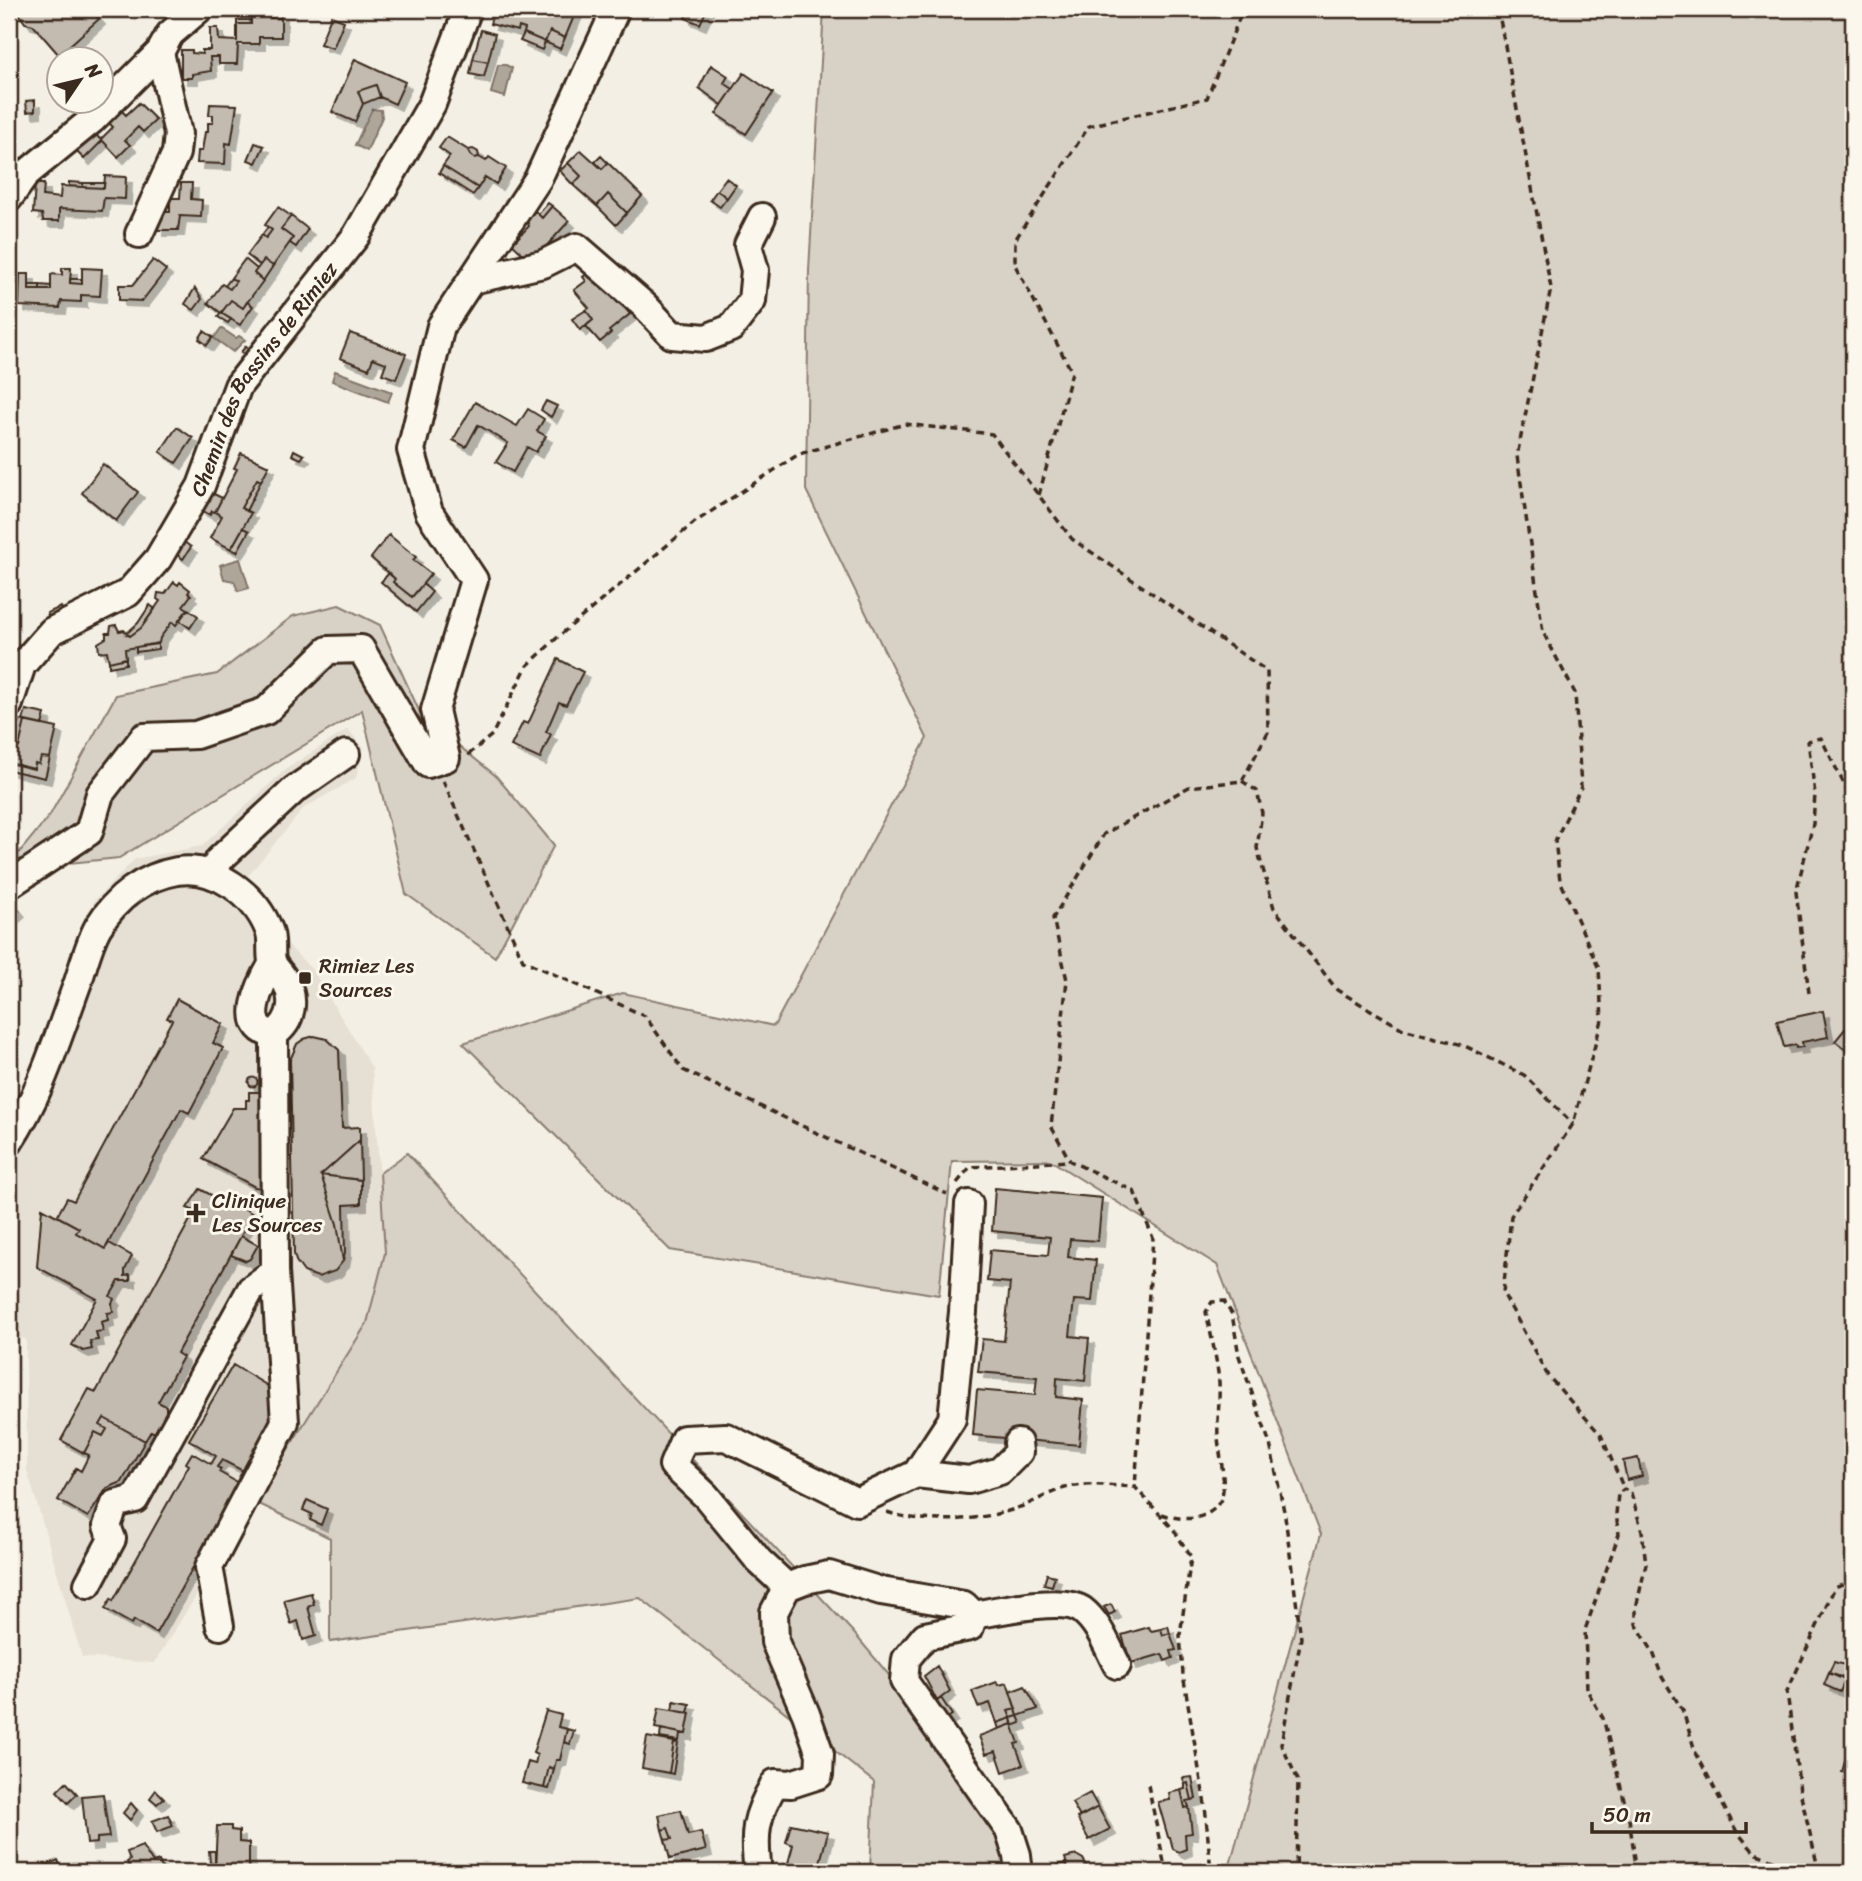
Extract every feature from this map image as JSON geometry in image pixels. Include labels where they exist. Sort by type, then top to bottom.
[{"type":"street","points":[[9,198],[27,173],[92,120],[160,52],[170,34],[199,9]]},
{"type":"street","name":"Chemin des Bassins de Rimiez","points":[[9,704],[22,665],[52,631],[128,593],[158,559],[201,486],[238,386],[356,236],[432,104],[468,9]]},
{"type":"street","points":[[437,761],[435,710],[474,580],[429,512],[411,450],[441,326],[538,179],[616,9]]},
{"type":"street","points":[[139,234],[176,153],[178,134],[160,52]]},
{"type":"street","points":[[472,280],[543,264],[578,247],[645,306],[672,335],[706,338],[731,328],[752,302],[755,270],[748,245],[762,217]]},
{"type":"street","points":[[9,885],[89,832],[100,794],[144,737],[196,735],[266,711],[328,650],[361,649],[437,761]]},
{"type":"street","points":[[212,874],[219,860],[294,790],[346,754]]},
{"type":"street","points":[[9,1142],[40,1083],[97,929],[117,902],[135,886],[161,874],[181,870],[212,874],[236,887],[254,904],[270,932],[272,963],[291,992],[289,1019],[274,1034],[275,1271],[285,1422],[209,1567],[220,1626]]},
{"type":"street","points":[[787,1587],[759,1561],[706,1496],[673,1465],[684,1439],[726,1437],[857,1502],[916,1474],[952,1419],[963,1312],[969,1204]]},
{"type":"street","points":[[88,1584],[112,1539],[107,1526],[115,1504],[135,1499],[251,1289],[275,1271]]},
{"type":"street","points":[[916,1474],[969,1480],[1000,1471],[1019,1452],[1018,1443]]},
{"type":"street","points":[[758,1872],[754,1841],[762,1805],[775,1783],[792,1784],[819,1774],[820,1754],[775,1642],[774,1612],[787,1587],[828,1575],[881,1591],[964,1605],[974,1615]]},
{"type":"street","points":[[974,1615],[1048,1604],[1080,1608],[1097,1626],[1117,1665]]},
{"type":"street","points":[[974,1615],[970,1628],[925,1636],[906,1659],[904,1681],[1009,1830],[1019,1872]]},
{"type":"path","points":[[1039,495],[1072,372],[1015,265],[1015,240],[1089,126],[1207,98],[1243,9]]},
{"type":"path","points":[[1499,9],[1550,288],[1517,456],[1543,632],[1575,693],[1581,787],[1555,841],[1560,880],[1599,969],[1602,1020],[1573,1124],[1511,1216],[1503,1293],[1548,1376],[1601,1435],[1623,1489],[1631,1493],[1634,1500],[1642,1531],[1646,1564],[1636,1608],[1636,1624],[1653,1652],[1662,1677],[1683,1711],[1695,1751],[1737,1832],[1755,1853],[1803,1872]]},
{"type":"path","points":[[1135,1487],[1153,1237],[1134,1192],[1070,1161],[970,1167],[947,1195],[683,1070],[645,1016],[523,960],[437,761],[464,758],[492,735],[527,666],[695,522],[799,454],[905,424],[992,434],[1072,539],[1267,671],[1268,732],[1242,781]]},
{"type":"path","points":[[1809,993],[1796,892],[1813,824],[1815,794],[1808,741],[1821,738],[1853,802]]},
{"type":"path","points":[[1070,1161],[1051,1126],[1067,980],[1053,918],[1104,835],[1189,787],[1242,781],[1257,791],[1262,813],[1257,848],[1274,908],[1337,990],[1403,1029],[1463,1045],[1524,1075],[1573,1124]]},
{"type":"path","points":[[1162,1514],[1178,1520],[1192,1519],[1210,1512],[1222,1500],[1218,1438],[1219,1382],[1206,1312],[1212,1302],[1224,1301],[1232,1314],[1239,1356],[1270,1444],[1285,1516],[1301,1638],[1281,1744],[1298,1780],[1296,1872]]},
{"type":"path","points":[[857,1502],[902,1517],[956,1519],[994,1515],[1019,1508],[1062,1489],[1088,1484],[1135,1487],[1162,1514],[1191,1557],[1180,1635],[1183,1674],[1205,1805],[1211,1872]]},
{"type":"path","points":[[1623,1489],[1618,1494],[1616,1514],[1619,1534],[1585,1630],[1587,1690],[1603,1718],[1629,1819],[1637,1872]]},
{"type":"path","points":[[1819,1872],[1800,1791],[1787,1692],[1835,1587],[1853,1580]]},
{"type":"path","points":[[1148,1785],[1166,1872]]},
{"type":"shaded area","points":[[824,9],[1853,9],[1853,1872],[1228,1872],[1321,1534],[1217,1265],[1050,1160],[952,1161],[939,1295],[670,1250],[463,1043],[623,993],[774,1026],[927,738],[806,490],[809,270]]},
{"type":"shaded area","points":[[498,65],[512,68],[505,97],[491,93]]},
{"type":"shaded area","points":[[372,109],[381,110],[382,117],[367,151],[355,145]]},
{"type":"shaded area","points":[[221,328],[236,338],[239,336],[245,340],[233,352],[214,338]]},
{"type":"shaded area","points":[[335,371],[392,392],[388,402],[332,381]]},
{"type":"shaded area","points":[[240,559],[249,588],[238,591],[234,581],[224,579],[220,565]]},
{"type":"shaded area","points":[[339,605],[380,625],[421,715],[496,776],[554,845],[495,957],[406,894],[362,710],[119,858],[9,869],[9,865],[50,815],[116,695],[217,674],[293,616]]},
{"type":"shaded area","name":"Clinique Les Sources","points":[[348,729],[364,748],[356,778],[304,808],[247,877],[264,892],[289,946],[313,971],[372,1068],[385,1253],[367,1323],[154,1663],[82,1657],[27,1470],[26,1339],[9,1337],[9,1122],[94,901],[135,859],[202,846],[286,769]]},
{"type":"shaded area","points":[[407,1153],[853,1632],[894,1681],[1014,1853],[1013,1872],[870,1872],[874,1782],[640,1598],[330,1642],[330,1538],[255,1502],[367,1323],[385,1253],[380,1173]]},
{"type":"building","points":[[90,9],[99,19],[69,46],[51,46],[33,25],[25,23],[20,15],[21,11]]},
{"type":"building","points":[[251,9],[268,9],[268,18],[281,18],[281,37],[259,37],[259,44],[238,44],[237,64],[219,64],[219,57],[210,57],[211,71],[192,74],[192,78],[181,78],[181,50],[202,54],[202,50],[210,50],[210,28],[218,28],[219,40],[237,41],[237,24],[251,24]]},
{"type":"building","points":[[494,9],[523,9],[523,12],[531,16],[534,9],[546,9],[557,14],[560,9],[577,9],[565,38],[550,31],[545,42],[524,33],[525,29],[519,27],[518,31],[490,24]]},
{"type":"building","points":[[688,9],[707,9],[700,24],[685,18]]},
{"type":"building","points":[[268,14],[281,14],[281,18],[268,18]]},
{"type":"building","points":[[331,16],[344,21],[333,48],[320,44]]},
{"type":"building","points":[[237,20],[250,20],[251,24],[237,24]]},
{"type":"building","points":[[481,30],[495,34],[488,62],[473,59]]},
{"type":"building","points":[[550,31],[565,38],[560,49],[545,42]]},
{"type":"building","points":[[524,33],[545,42],[542,50],[520,41]]},
{"type":"building","points":[[355,59],[405,82],[395,104],[380,97],[376,85],[358,91],[363,104],[355,122],[332,112]]},
{"type":"building","points":[[473,59],[488,62],[484,77],[470,74]]},
{"type":"building","points":[[711,65],[728,76],[724,83],[733,89],[722,105],[699,88]]},
{"type":"building","points":[[744,73],[773,93],[746,134],[716,114]]},
{"type":"building","points":[[376,85],[380,97],[363,104],[358,91]]},
{"type":"building","points":[[35,100],[35,111],[27,112],[26,101]]},
{"type":"building","points":[[139,103],[156,120],[143,132],[138,127],[125,140],[130,145],[118,157],[101,139],[113,127],[106,120],[110,116],[116,116],[118,107],[126,115]]},
{"type":"building","points":[[210,104],[237,105],[231,144],[226,143],[225,164],[197,163],[198,151],[202,151],[205,132],[208,132],[208,123],[213,123],[213,115],[209,115]]},
{"type":"building","points":[[92,131],[102,141],[84,159],[74,149]]},
{"type":"building","points":[[447,137],[468,150],[474,158],[479,157],[486,161],[489,157],[506,168],[496,184],[485,177],[478,188],[443,166],[450,156],[439,148]]},
{"type":"building","points":[[255,143],[264,146],[256,163],[248,160]]},
{"type":"building","points":[[468,150],[478,152],[479,157],[470,155]]},
{"type":"building","points":[[581,150],[602,169],[608,163],[642,196],[627,213],[608,194],[597,206],[573,185],[581,176],[568,163]]},
{"type":"building","points":[[601,156],[608,163],[602,169],[595,162]]},
{"type":"building","points":[[568,163],[581,176],[573,185],[560,171]]},
{"type":"building","points":[[443,166],[478,188],[473,195],[439,173]]},
{"type":"building","points":[[105,176],[126,177],[125,199],[104,198],[102,211],[59,209],[59,221],[43,221],[42,214],[33,213],[35,184],[44,184],[43,196],[60,198],[61,186],[104,188]]},
{"type":"building","points":[[726,178],[736,185],[727,198],[717,190]]},
{"type":"building","points":[[69,182],[83,183],[83,187],[69,186]]},
{"type":"building","points":[[83,183],[104,183],[104,188],[83,187]]},
{"type":"building","points":[[181,183],[192,183],[191,199],[202,200],[201,217],[180,216],[178,230],[157,230],[158,212],[170,212],[170,198],[180,198]]},
{"type":"building","points":[[717,190],[727,198],[720,207],[710,200]]},
{"type":"building","points":[[608,194],[627,213],[616,225],[597,206]]},
{"type":"building","points":[[548,203],[552,206],[542,218],[538,214]]},
{"type":"building","points":[[552,206],[569,221],[532,262],[512,244],[529,226],[526,219],[534,210],[542,218]]},
{"type":"building","points":[[278,207],[291,216],[281,229],[293,238],[273,266],[264,260],[260,265],[247,255],[262,235],[266,238],[272,230],[265,225]]},
{"type":"building","points":[[291,216],[308,229],[296,247],[290,243],[293,238],[281,229]]},
{"type":"building","points":[[268,227],[272,230],[266,238],[262,235]]},
{"type":"building","points":[[245,259],[257,269],[254,273],[263,281],[243,308],[231,300],[221,313],[208,303],[222,284],[230,289],[236,281],[231,278]]},
{"type":"building","points":[[153,260],[166,270],[142,301],[119,300],[119,285],[133,285]]},
{"type":"building","points":[[264,260],[273,266],[263,281],[254,273]]},
{"type":"building","points":[[62,268],[71,268],[70,283],[82,284],[82,268],[102,269],[100,296],[81,295],[81,302],[61,301],[60,308],[19,306],[20,274],[29,274],[29,290],[51,290],[51,274],[62,275]]},
{"type":"building","points":[[594,268],[613,298],[630,314],[600,342],[586,326],[593,320],[586,310],[589,308],[574,290],[586,281],[583,277]]},
{"type":"building","points":[[231,278],[236,281],[230,289],[225,286]]},
{"type":"building","points":[[70,279],[82,279],[82,284],[70,283]]},
{"type":"building","points":[[29,285],[40,285],[40,290],[29,290]]},
{"type":"building","points":[[40,285],[51,286],[51,290],[40,290]]},
{"type":"building","points":[[195,288],[202,299],[194,310],[185,304]]},
{"type":"building","points":[[231,300],[243,308],[247,302],[253,306],[240,325],[221,313]]},
{"type":"building","points":[[586,310],[593,320],[580,330],[572,319]]},
{"type":"building","points":[[221,313],[231,319],[228,323],[218,317]]},
{"type":"building","points":[[204,331],[213,337],[207,345],[199,339]]},
{"type":"building","points":[[350,333],[406,354],[396,379],[382,374],[386,363],[373,358],[369,369],[340,358]]},
{"type":"building","points":[[246,346],[252,351],[248,356],[241,352]]},
{"type":"building","points":[[546,401],[557,406],[551,417],[541,410]]},
{"type":"building","points":[[475,402],[517,426],[528,409],[544,419],[537,431],[546,436],[536,452],[527,447],[513,472],[496,462],[508,443],[478,425],[466,447],[453,440]]},
{"type":"building","points":[[177,427],[193,438],[176,463],[160,452]]},
{"type":"building","points":[[294,450],[304,455],[301,459],[292,455]]},
{"type":"building","points":[[241,453],[269,466],[261,481],[257,479],[241,508],[251,513],[231,549],[210,538],[222,516],[215,512],[237,469],[234,468]]},
{"type":"building","points":[[103,464],[138,492],[116,521],[82,493]]},
{"type":"building","points":[[257,479],[261,481],[246,511],[241,508]]},
{"type":"building","points":[[206,490],[222,498],[215,512],[212,511],[210,515],[199,509]]},
{"type":"building","points":[[243,528],[249,531],[237,552],[231,549]]},
{"type":"building","points":[[389,535],[416,557],[413,560],[431,574],[412,597],[393,582],[395,579],[371,558]]},
{"type":"building","points":[[184,542],[191,547],[183,559],[176,554]]},
{"type":"building","points":[[389,573],[395,579],[393,582],[412,597],[423,584],[432,592],[416,612],[381,582]]},
{"type":"building","points":[[174,582],[178,585],[180,582],[190,590],[188,593],[191,595],[183,606],[188,609],[176,625],[172,622],[159,643],[125,649],[126,658],[109,662],[107,651],[99,652],[98,643],[106,638],[106,633],[110,633],[111,626],[116,625],[119,631],[124,630],[130,636],[141,628],[160,601],[157,599],[158,593],[165,594]]},
{"type":"building","points":[[150,605],[155,609],[141,628],[130,636],[126,634],[138,623]]},
{"type":"building","points":[[61,607],[66,617],[51,624],[47,613]]},
{"type":"building","points":[[188,609],[198,616],[190,628],[179,620]]},
{"type":"building","points":[[158,644],[158,649],[136,652],[136,647]]},
{"type":"building","points":[[126,658],[126,664],[109,667],[109,662]]},
{"type":"building","points":[[558,659],[583,672],[566,705],[559,702],[546,732],[551,734],[540,759],[511,746],[523,722],[528,724]]},
{"type":"building","points":[[26,710],[45,714],[42,725],[23,721]]},
{"type":"building","points":[[19,720],[25,721],[19,747],[13,746]]},
{"type":"building","points":[[25,721],[57,728],[50,758],[41,757],[39,764],[35,763],[34,769],[9,763],[13,746],[19,747]]},
{"type":"building","points":[[41,757],[50,758],[45,778],[9,770],[9,763],[34,769],[35,763],[39,764]]},
{"type":"building","points":[[9,899],[19,911],[9,920]]},
{"type":"building","points":[[177,999],[223,1024],[213,1043],[223,1048],[189,1113],[181,1109],[105,1249],[76,1233],[79,1228],[57,1216],[67,1198],[74,1201],[172,1020],[167,1018]]},
{"type":"building","points":[[1823,1011],[1828,1037],[1802,1042],[1803,1047],[1784,1047],[1777,1021]]},
{"type":"building","points":[[1845,1029],[1853,1036],[1851,1054],[1835,1041]]},
{"type":"building","points":[[314,1036],[327,1039],[339,1050],[342,1128],[360,1127],[360,1140],[321,1175],[337,1224],[343,1261],[335,1271],[318,1277],[304,1272],[294,1254],[290,1060],[297,1044]]},
{"type":"building","points":[[253,1078],[257,1082],[253,1086],[249,1082]]},
{"type":"building","points":[[249,1092],[260,1092],[263,1188],[255,1187],[203,1159],[233,1108],[246,1108]]},
{"type":"building","points":[[360,1140],[361,1180],[321,1175]]},
{"type":"building","points":[[321,1175],[361,1180],[361,1204],[344,1205],[343,1261],[337,1224]]},
{"type":"building","points":[[995,1188],[1102,1198],[1098,1241],[1070,1239],[1068,1257],[1096,1260],[1092,1301],[1074,1300],[1070,1336],[1089,1338],[1085,1381],[1057,1378],[1056,1397],[1083,1400],[1079,1445],[973,1435],[977,1390],[1035,1395],[1037,1377],[978,1372],[982,1339],[1004,1341],[1010,1283],[987,1281],[990,1250],[1048,1255],[1050,1237],[992,1231]]},
{"type":"building","points":[[200,1189],[222,1201],[226,1197],[253,1214],[177,1353],[183,1357],[158,1402],[166,1406],[166,1413],[155,1433],[151,1431],[145,1441],[104,1418],[100,1425],[107,1429],[103,1436],[95,1432],[84,1453],[61,1440],[89,1389],[96,1392],[195,1211],[187,1208]]},
{"type":"building","points":[[42,1208],[79,1228],[76,1233],[105,1249],[109,1243],[132,1256],[125,1270],[125,1276],[130,1275],[130,1281],[119,1281],[110,1296],[114,1299],[113,1312],[107,1313],[108,1320],[101,1322],[103,1331],[96,1332],[98,1340],[90,1341],[92,1349],[83,1351],[72,1345],[97,1299],[37,1267]]},
{"type":"building","points":[[241,1236],[258,1245],[246,1261],[231,1255]]},
{"type":"building","points":[[233,1365],[273,1389],[275,1420],[245,1472],[222,1460],[217,1467],[221,1469],[219,1472],[240,1484],[156,1633],[134,1620],[132,1624],[105,1609],[111,1599],[113,1601],[189,1465],[186,1463],[192,1453],[211,1464],[216,1456],[189,1440]]},
{"type":"building","points":[[104,1418],[145,1441],[122,1482],[107,1488],[88,1517],[58,1500],[76,1468],[81,1471],[89,1455],[84,1453],[95,1432],[103,1436],[107,1429],[100,1425]]},
{"type":"building","points":[[1638,1458],[1642,1476],[1627,1480],[1623,1461]]},
{"type":"building","points":[[307,1500],[327,1509],[321,1525],[310,1520],[312,1514],[303,1510]]},
{"type":"building","points":[[1047,1574],[1055,1576],[1052,1586],[1044,1584]]},
{"type":"building","points":[[311,1593],[314,1604],[308,1607],[316,1636],[303,1640],[298,1621],[291,1624],[284,1600]]},
{"type":"building","points":[[1111,1604],[1115,1612],[1109,1615],[1104,1607]]},
{"type":"building","points":[[1168,1626],[1170,1633],[1163,1635],[1161,1629]]},
{"type":"building","points":[[1149,1627],[1151,1631],[1161,1629],[1163,1635],[1170,1633],[1176,1650],[1171,1651],[1173,1658],[1165,1661],[1162,1654],[1131,1663],[1122,1635]]},
{"type":"building","points":[[1848,1659],[1853,1660],[1853,1681],[1829,1673],[1834,1662],[1845,1665]]},
{"type":"building","points":[[937,1666],[950,1691],[937,1701],[924,1676]]},
{"type":"building","points":[[1829,1673],[1845,1680],[1840,1692],[1824,1685]]},
{"type":"building","points":[[997,1682],[999,1685],[1007,1683],[1016,1709],[1008,1711],[1011,1718],[997,1723],[990,1703],[978,1707],[972,1691]]},
{"type":"building","points":[[1025,1686],[1038,1709],[1018,1716],[1010,1692]]},
{"type":"building","points":[[941,1698],[952,1715],[944,1720],[934,1704]]},
{"type":"building","points":[[674,1701],[690,1704],[688,1713],[672,1710]]},
{"type":"building","points":[[659,1708],[690,1713],[686,1734],[655,1728]]},
{"type":"building","points":[[1016,1709],[1018,1716],[1011,1718],[1008,1711]]},
{"type":"building","points":[[546,1711],[561,1715],[558,1727],[567,1729],[560,1760],[556,1760],[554,1769],[549,1767],[544,1788],[522,1783],[528,1762],[535,1764],[537,1755],[533,1753]]},
{"type":"building","points":[[1018,1716],[1021,1723],[1013,1726],[1011,1718]]},
{"type":"building","points":[[1011,1718],[1012,1724],[999,1729],[997,1723]]},
{"type":"building","points":[[1012,1724],[1019,1743],[1015,1744],[1023,1765],[1003,1772],[996,1751],[986,1754],[979,1736]]},
{"type":"building","points":[[567,1729],[574,1731],[570,1744],[564,1742]]},
{"type":"building","points":[[661,1729],[680,1733],[679,1741],[660,1738]]},
{"type":"building","points":[[647,1737],[674,1742],[669,1773],[642,1768]]},
{"type":"building","points":[[674,1742],[678,1743],[673,1774],[669,1773]]},
{"type":"building","points":[[1849,1747],[1853,1748],[1853,1775],[1842,1772]]},
{"type":"building","points":[[549,1767],[554,1769],[549,1789],[544,1788]]},
{"type":"building","points":[[1192,1777],[1196,1799],[1192,1800],[1188,1783],[1185,1784],[1183,1778]]},
{"type":"building","points":[[66,1782],[77,1794],[68,1803],[57,1791]]},
{"type":"building","points":[[1188,1783],[1192,1800],[1187,1801],[1189,1807],[1185,1808],[1181,1790],[1185,1789],[1185,1784]]},
{"type":"building","points":[[156,1790],[164,1798],[157,1804],[150,1798]]},
{"type":"building","points":[[1181,1790],[1185,1808],[1189,1807],[1192,1833],[1185,1834],[1186,1849],[1179,1852],[1173,1849],[1158,1802],[1170,1800],[1169,1793]]},
{"type":"building","points":[[1090,1793],[1098,1807],[1080,1817],[1072,1803]]},
{"type":"building","points":[[103,1794],[109,1837],[97,1838],[97,1843],[87,1844],[82,1796]]},
{"type":"building","points":[[131,1803],[137,1810],[130,1820],[123,1813]]},
{"type":"building","points":[[1098,1807],[1110,1829],[1089,1840],[1077,1818]]},
{"type":"building","points":[[681,1810],[688,1835],[701,1832],[706,1850],[670,1859],[665,1840],[672,1839],[668,1828],[662,1830],[659,1815]]},
{"type":"building","points":[[168,1815],[173,1826],[157,1832],[152,1821]]},
{"type":"building","points":[[791,1824],[828,1832],[818,1870],[788,1863],[793,1845],[786,1842]]},
{"type":"building","points":[[217,1826],[231,1826],[231,1830],[239,1831],[239,1842],[249,1843],[249,1872],[215,1872]]},
{"type":"building","points":[[668,1828],[672,1839],[665,1840],[662,1830]]},
{"type":"building","points":[[142,1846],[153,1863],[159,1861],[164,1872],[132,1872],[127,1862],[130,1860],[127,1852]]},
{"type":"building","points":[[209,1851],[215,1851],[215,1864],[210,1863]]},
{"type":"building","points":[[1076,1855],[1083,1859],[1089,1870],[1069,1872],[1065,1858]]},
{"type":"building","points":[[58,1860],[63,1872],[37,1872],[36,1869]]},
{"type":"building","points":[[1066,1863],[1069,1872],[1061,1872],[1058,1865]]},
{"type":"building","points":[[784,1864],[789,1872],[776,1872],[774,1869]]},
{"type":"place","name":"Rimiez Les Sources","points":[[305,978]]},
{"type":"place","name":"Clinique Les Sources","points":[[196,1213]]}]
